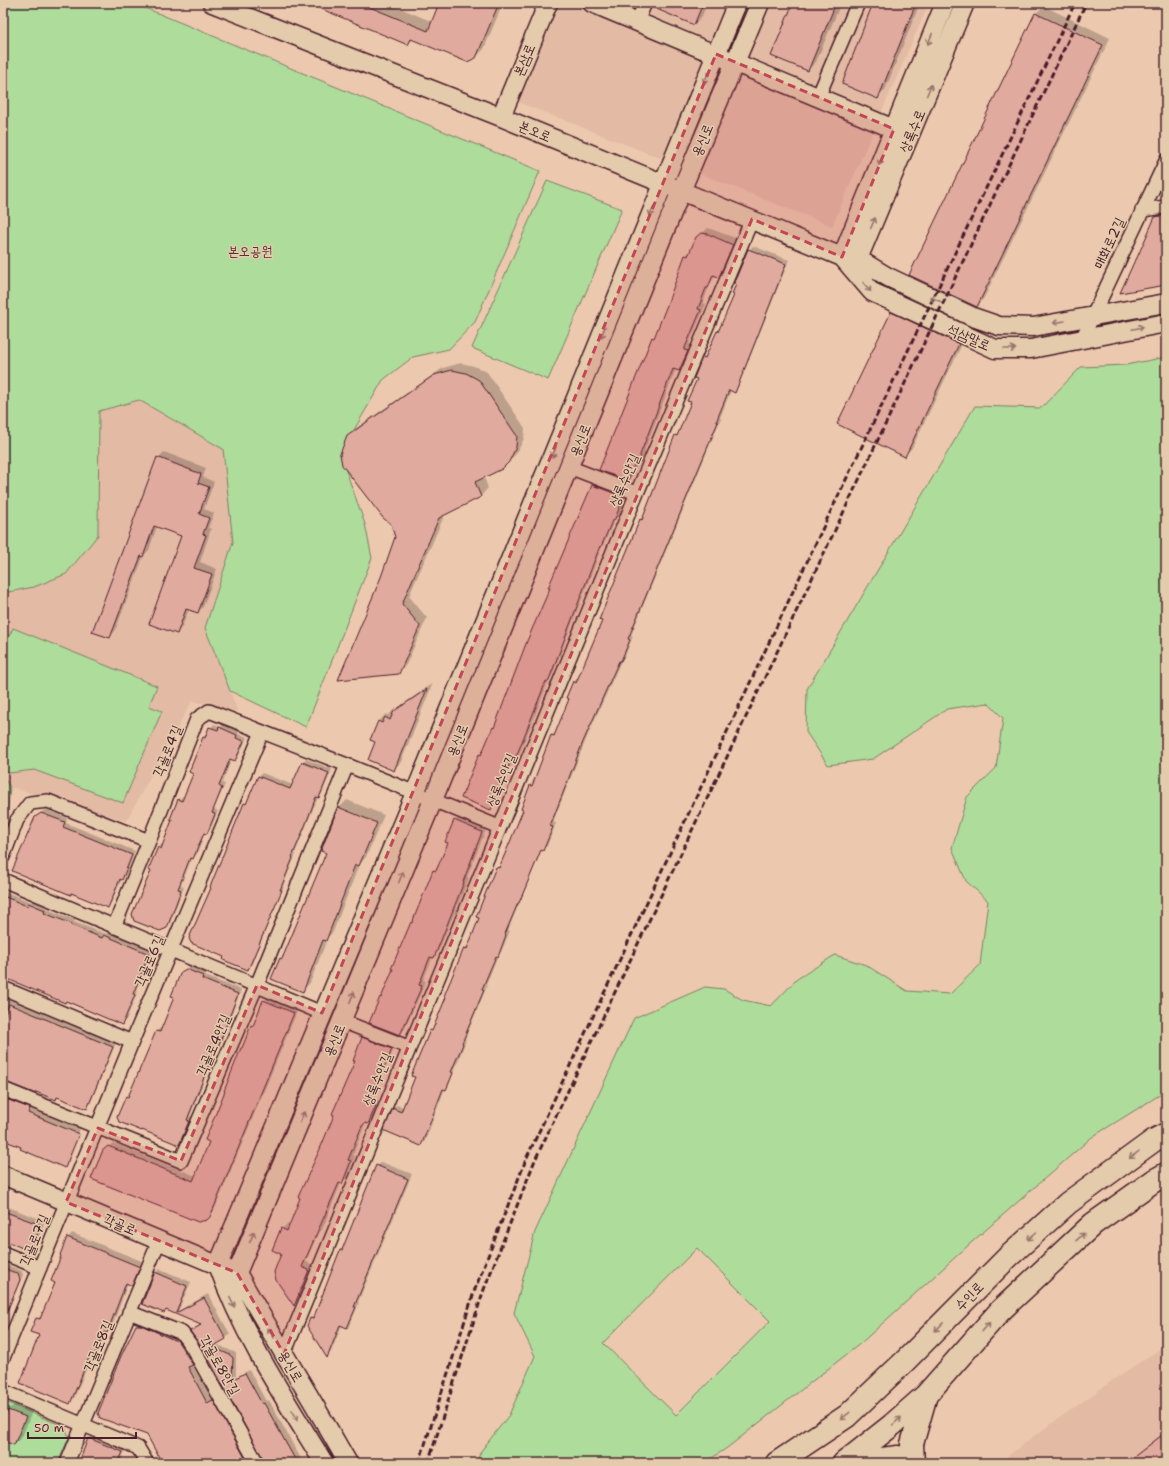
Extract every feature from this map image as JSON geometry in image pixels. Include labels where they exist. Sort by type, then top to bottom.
[{"type":"highway","name":"수인로","points":[[777,1463],[847,1416],[906,1361],[1008,1257],[1068,1203],[1153,1141],[1166,1134]]},
{"type":"highway","points":[[848,1461],[926,1395],[1000,1311],[1093,1224],[1155,1180],[1166,1174]]},
{"type":"highway","points":[[848,1461],[898,1457],[912,1463],[912,1444],[926,1395]]},
{"type":"main road","name":"본오로","points":[[212,3],[501,116],[663,184],[850,258]]},
{"type":"main road","name":"본삼로","points":[[501,116],[548,3]]},
{"type":"main road","points":[[592,3],[894,129]]},
{"type":"main road","name":"용신로","points":[[324,1463],[250,1338],[227,1291],[218,1265],[415,793],[738,3]]},
{"type":"main road","name":"용신로","points":[[348,1463],[237,1273],[570,467],[681,191],[760,3]]},
{"type":"main road","name":"상록수로","points":[[850,258],[894,129],[945,3]]},
{"type":"main road","name":"상록수로","points":[[850,258],[965,3]]},
{"type":"main road","name":"석삼말로","points":[[850,258],[973,317],[999,326],[1032,327],[1166,303]]},
{"type":"main road","name":"석삼말로","points":[[850,258],[872,292],[995,349],[1031,349],[1166,323]]},
{"type":"main road","name":"각골로","points":[[3,1175],[237,1273]]},
{"type":"street","points":[[637,22],[645,3]]},
{"type":"street","points":[[818,97],[858,3]]},
{"type":"street","name":"매화로2길","points":[[1082,339],[1166,161]]},
{"type":"street","points":[[1142,210],[1166,207]]},
{"type":"street","name":"상록수안길","points":[[284,1354],[408,1047],[636,493],[752,219]]},
{"type":"street","points":[[570,467],[636,493]]},
{"type":"street","name":"각골로4길","points":[[149,841],[197,719],[210,711],[499,827]]},
{"type":"street","name":"각골로6길","points":[[66,1202],[262,732]]},
{"type":"street","name":"각골로4안길","points":[[3,1089],[181,1160],[257,985],[347,765]]},
{"type":"street","points":[[3,857],[17,820],[30,803],[48,801],[149,841],[114,927]]},
{"type":"street","points":[[3,880],[322,1013]]},
{"type":"street","points":[[3,988],[132,1042]]},
{"type":"street","points":[[342,1021],[408,1047]]},
{"type":"street","name":"각골로7길","points":[[3,1357],[66,1202]]},
{"type":"street","name":"각골로8길","points":[[67,1463],[159,1241]]},
{"type":"street","points":[[3,1253],[40,1268]]},
{"type":"street","name":"각골로8안길","points":[[129,1312],[182,1333],[192,1347],[257,1463]]},
{"type":"street","points":[[3,1391],[138,1448],[146,1463]]},
{"type":"highlighted area","points":[[716,54],[894,129],[842,257],[752,219],[408,1047],[284,1354],[237,1273],[66,1202],[98,1128],[181,1161],[257,985],[322,1013]]},
{"type":"shaded area","points":[[560,3],[929,3],[832,226],[518,102]]},
{"type":"shaded area","points":[[139,400],[223,449],[233,542],[205,628],[238,712],[192,701],[126,821],[10,787],[3,777],[3,593],[34,587],[98,535],[99,411]]},
{"type":"shaded area","points":[[1166,1345],[1166,1463],[999,1463],[1034,1436],[1123,1373]]},
{"type":"green space","name":"본오공원","points":[[3,3],[133,3],[540,171],[475,322],[449,349],[413,357],[383,380],[340,454],[365,524],[372,558],[306,727],[230,691],[205,628],[233,542],[223,449],[139,400],[99,411],[98,535],[66,574],[34,587],[3,593]]},
{"type":"green space","points":[[547,181],[622,209],[548,380],[472,348]]},
{"type":"green space","points":[[1166,357],[1166,1091],[1092,1137],[972,1242],[861,1343],[727,1448],[704,1463],[476,1463],[481,1451],[509,1415],[535,1356],[514,1313],[535,1232],[634,1018],[705,987],[724,989],[743,1000],[771,1006],[797,979],[835,955],[866,965],[907,991],[950,994],[980,965],[988,901],[966,881],[952,848],[967,797],[996,768],[1003,718],[988,703],[947,709],[873,759],[828,765],[806,732],[807,689],[975,406],[1041,408],[1081,367],[1126,365]],"holes":[[[697,1248],[770,1321],[676,1415],[603,1343]]]},
{"type":"green space","points":[[13,628],[157,686],[149,706],[162,711],[123,803],[34,770],[9,773],[3,768],[3,648]]},
{"type":"green space","points":[[3,777],[10,787],[7,816],[3,824]]},
{"type":"green space","points":[[6,1402],[65,1427],[69,1437],[58,1463],[3,1463],[3,1404]]},
{"type":"building","points":[[307,3],[360,3],[428,31],[439,3],[499,3],[476,58],[467,62],[411,39],[408,45]]},
{"type":"building","points":[[653,3],[703,3],[694,25],[652,7]]},
{"type":"building","points":[[793,3],[836,3],[808,71],[771,56]]},
{"type":"building","points":[[873,3],[916,3],[878,99],[842,84]]},
{"type":"building","points":[[1035,13],[1103,45],[977,307],[909,275]]},
{"type":"building","points":[[1166,215],[1166,285],[1120,293],[1155,217]]},
{"type":"building","points":[[701,233],[708,234],[733,245],[719,277],[713,275],[708,288],[706,288],[698,309],[701,310],[684,350],[688,351],[679,371],[673,369],[640,455],[641,461],[634,465],[628,481],[599,470],[652,337],[654,338],[685,255],[688,256],[696,237]]},
{"type":"building","points":[[748,249],[786,264],[735,393],[729,390],[716,422],[718,422],[628,639],[630,640],[621,661],[619,661],[583,742],[550,826],[553,827],[543,851],[541,850],[518,903],[505,934],[506,935],[498,957],[496,956],[482,989],[484,990],[451,1072],[453,1073],[446,1090],[443,1089],[421,1146],[383,1130],[392,1108],[401,1112],[415,1077],[411,1076],[430,1030],[432,1031],[446,997],[444,996],[464,948],[467,949],[479,918],[476,917],[496,867],[499,868],[510,842],[523,810],[521,809],[530,785],[532,786],[551,735],[554,736],[569,699],[566,698],[573,681],[576,683],[602,621],[599,620],[640,519],[642,520],[675,435],[677,436],[691,402],[687,401],[697,379],[694,378],[702,357],[705,358],[734,295],[732,294],[736,284],[734,283]]},
{"type":"building","points":[[891,312],[959,344],[905,457],[837,424]]},
{"type":"building","points":[[452,370],[466,373],[479,380],[517,436],[516,447],[509,462],[502,469],[475,482],[481,497],[439,518],[402,604],[420,626],[399,674],[338,680],[381,577],[395,537],[391,524],[383,518],[342,465],[340,454],[347,436],[434,375]]},
{"type":"building","points":[[157,457],[201,474],[198,483],[209,487],[199,514],[209,518],[203,534],[206,535],[194,568],[212,574],[198,613],[186,609],[177,634],[149,624],[181,536],[154,526],[110,638],[92,632]]},
{"type":"building","points":[[592,485],[619,495],[621,504],[601,547],[600,546],[548,682],[546,681],[514,762],[511,760],[491,810],[461,798],[479,754],[481,755],[493,727],[494,728],[527,641],[550,588],[548,588]]},
{"type":"building","points":[[427,689],[394,771],[368,760],[375,742],[370,740],[378,721],[382,723],[385,717],[390,720],[394,711]]},
{"type":"building","points":[[209,727],[218,730],[219,727],[237,735],[236,738],[244,741],[235,761],[230,759],[219,786],[222,788],[212,813],[215,814],[207,834],[204,833],[193,859],[190,858],[178,889],[181,890],[167,928],[160,931],[134,921],[132,914],[151,871],[148,870],[158,847],[161,849],[178,799],[182,801],[193,774],[189,772],[203,737],[205,738]]},
{"type":"building","points":[[302,762],[329,773],[319,798],[316,797],[280,890],[282,890],[248,970],[223,960],[224,957],[191,943],[189,938],[211,888],[210,887],[244,803],[246,804],[258,776],[290,789]]},
{"type":"building","points":[[338,807],[377,823],[359,866],[355,865],[326,941],[323,940],[303,992],[271,979],[280,958],[282,959],[326,853],[321,851]]},
{"type":"building","points":[[41,813],[65,822],[63,827],[132,855],[122,880],[120,879],[108,908],[12,871],[35,817]]},
{"type":"building","points":[[454,820],[482,832],[434,958],[430,957],[419,985],[422,986],[400,1035],[369,1023],[380,997],[381,998],[393,969],[391,969],[411,922],[412,923],[433,870],[436,871],[448,843],[445,842]]},
{"type":"building","points":[[3,896],[27,906],[28,903],[45,910],[44,913],[72,924],[71,925],[102,938],[104,935],[149,954],[133,994],[135,995],[122,1025],[66,1001],[65,1003],[3,977]]},
{"type":"building","points":[[186,969],[203,976],[202,979],[238,994],[216,1052],[214,1052],[187,1120],[189,1121],[179,1145],[119,1122],[117,1117],[126,1096],[128,1097],[156,1031],[160,1032],[174,997],[171,996],[181,972]]},
{"type":"building","points":[[263,1000],[294,1013],[210,1217],[207,1220],[198,1222],[91,1179],[103,1150],[108,1146],[193,1181],[209,1142],[205,1140],[241,1048],[251,1025],[253,1026]]},
{"type":"building","points":[[9,1004],[113,1047],[87,1109],[57,1097],[56,1100],[36,1092],[36,1094],[3,1081],[3,1020]]},
{"type":"building","points":[[362,1037],[392,1049],[382,1073],[380,1072],[368,1103],[376,1106],[368,1124],[365,1123],[362,1126],[348,1160],[351,1161],[342,1184],[339,1183],[302,1267],[309,1270],[294,1306],[276,1280],[274,1272],[281,1254],[272,1250],[281,1228],[287,1231],[300,1198],[298,1197],[320,1149],[334,1115],[332,1114],[355,1061],[353,1061]]},
{"type":"building","points":[[3,1098],[30,1108],[28,1113],[79,1134],[65,1168],[20,1149],[21,1147],[3,1140]]},
{"type":"building","points":[[376,1165],[408,1179],[354,1307],[356,1307],[347,1328],[340,1325],[327,1358],[307,1326],[310,1318],[313,1319]]},
{"type":"building","points":[[3,1211],[41,1225],[33,1246],[27,1250],[6,1241],[3,1238]]},
{"type":"building","points":[[67,1237],[140,1267],[132,1286],[126,1283],[107,1333],[104,1332],[94,1357],[90,1355],[70,1404],[20,1383],[39,1335],[30,1332],[36,1318],[40,1319],[55,1283],[51,1281]]},
{"type":"building","points":[[3,1268],[18,1274],[20,1280],[3,1321]]},
{"type":"building","points":[[155,1272],[187,1286],[176,1313],[204,1298],[226,1339],[212,1347],[230,1355],[233,1358],[232,1380],[245,1373],[262,1404],[264,1403],[297,1463],[265,1463],[207,1356],[190,1331],[201,1325],[166,1310],[164,1313],[142,1304]]},
{"type":"building","points":[[136,1325],[141,1325],[177,1340],[193,1365],[188,1367],[207,1403],[213,1400],[248,1463],[162,1463],[147,1435],[100,1418],[98,1413],[121,1356]]},
{"type":"building","points":[[8,1410],[26,1417],[14,1445],[3,1441],[3,1421]]},
{"type":"building","points":[[1166,1432],[1166,1463],[1126,1463]]},
{"type":"building","points":[[88,1438],[123,1452],[118,1463],[79,1463]]},
{"type":"railway","points":[[419,1463],[475,1289],[527,1157],[828,517],[1075,3]]},
{"type":"railway","points":[[428,1463],[483,1292],[535,1160],[1086,3]]}]
